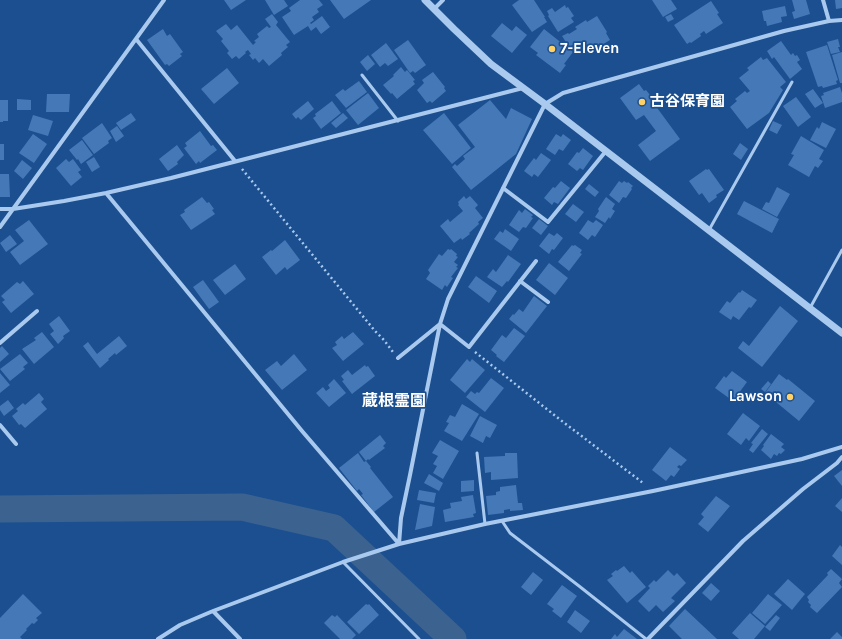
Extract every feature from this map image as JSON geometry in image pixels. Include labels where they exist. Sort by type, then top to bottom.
[{"type":"street","points":[[0,227],[164,0]]},
{"type":"street","points":[[425,0],[491,64],[842,333]]},
{"type":"street","points":[[434,8],[443,0]]},
{"type":"street","points":[[823,0],[829,21]]},
{"type":"street","points":[[399,544],[401,518],[440,324],[448,299],[545,104],[563,93],[784,30],[829,21],[842,20]]},
{"type":"street","points":[[136,39],[236,161]]},
{"type":"street","points":[[0,209],[13,209],[64,201],[171,178],[524,88]]},
{"type":"street","points":[[503,188],[548,222],[606,151]]},
{"type":"street","points":[[106,193],[302,431],[399,544]]},
{"type":"street","points":[[440,324],[469,347],[536,261]]},
{"type":"street","points":[[520,281],[548,302]]},
{"type":"street","points":[[0,343],[37,311]]},
{"type":"street","points":[[398,358],[440,324]]},
{"type":"street","points":[[0,425],[16,444]]},
{"type":"street","points":[[158,639],[180,625],[213,611],[343,562],[399,544],[485,524],[653,491],[802,459],[842,447]]},
{"type":"street","points":[[647,639],[743,541],[837,463],[842,457]]},
{"type":"street","points":[[213,611],[240,639]]},
{"type":"lane","points":[[362,75],[398,121]]},
{"type":"lane","points":[[709,231],[792,82]]},
{"type":"lane","points":[[810,308],[842,250]]},
{"type":"lane","points":[[477,453],[485,524]]},
{"type":"lane","points":[[502,521],[510,533],[647,639]]},
{"type":"lane","points":[[343,562],[419,639]]},
{"type":"path","points":[[236,161],[398,358]]},
{"type":"path","points":[[469,347],[653,491]]},
{"type":"building","points":[[224,0],[246,0],[231,10]]},
{"type":"building","points":[[265,0],[284,0],[288,6],[274,15]]},
{"type":"building","points":[[300,0],[319,0],[323,5],[317,9],[319,12],[312,17],[314,20],[310,23],[311,24],[322,16],[330,27],[321,34],[316,27],[311,31],[308,26],[294,35],[282,17],[291,11],[289,8]]},
{"type":"building","points":[[330,0],[371,0],[344,19]]},
{"type":"building","points":[[519,0],[534,0],[547,22],[532,32],[512,5]]},
{"type":"building","points":[[652,0],[671,0],[677,9],[663,17]]},
{"type":"building","points":[[792,0],[806,0],[810,14],[794,19],[792,12],[795,11]]},
{"type":"building","points":[[835,0],[842,0],[842,8],[836,9]]},
{"type":"building","points":[[711,1],[719,13],[717,14],[723,23],[706,34],[704,31],[700,34],[701,36],[687,44],[674,25]]},
{"type":"building","points":[[565,5],[574,16],[571,18],[574,22],[558,32],[548,16],[547,11],[552,8],[555,12]]},
{"type":"building","points":[[785,6],[787,16],[781,17],[782,22],[767,26],[766,21],[764,21],[762,11]]},
{"type":"building","points":[[272,14],[278,22],[276,25],[290,42],[286,45],[288,47],[281,53],[282,55],[269,66],[263,59],[259,63],[255,58],[253,60],[249,55],[251,54],[248,50],[239,59],[236,56],[232,59],[227,53],[229,51],[221,41],[223,39],[216,31],[226,24],[231,30],[237,25],[253,45],[256,42],[254,41],[259,37],[257,34],[267,26],[269,28],[271,27],[265,19]]},
{"type":"building","points":[[671,14],[674,19],[668,22],[665,17]]},
{"type":"building","points":[[597,16],[610,40],[592,51],[588,44],[577,52],[573,45],[569,47],[562,36],[577,29],[575,27],[586,20],[587,22]]},
{"type":"building","points":[[502,23],[512,31],[516,26],[527,35],[512,53],[491,36]]},
{"type":"building","points":[[163,29],[167,36],[170,34],[183,52],[180,54],[182,56],[169,66],[167,64],[165,65],[147,40]]},
{"type":"building","name":"7-Eleven","points":[[544,29],[573,52],[564,64],[566,65],[560,73],[536,55],[538,53],[530,47]]},
{"type":"building","points":[[838,39],[840,47],[838,47],[840,52],[831,54],[827,42]]},
{"type":"building","points":[[408,40],[426,65],[415,73],[413,71],[410,73],[394,50]]},
{"type":"building","points":[[781,41],[791,55],[793,53],[795,56],[797,55],[800,60],[797,62],[802,69],[790,79],[774,57],[772,59],[767,51]]},
{"type":"building","points":[[386,43],[398,59],[388,66],[385,63],[380,67],[371,55]]},
{"type":"building","points":[[827,45],[838,80],[836,81],[837,84],[823,88],[822,86],[818,87],[806,52]]},
{"type":"building","points":[[842,52],[842,83],[840,83],[832,55]]},
{"type":"building","points":[[368,55],[375,64],[367,71],[360,62]]},
{"type":"building","points":[[761,57],[763,60],[767,58],[786,82],[780,87],[783,90],[769,113],[747,129],[730,107],[737,101],[735,99],[745,91],[747,93],[750,91],[739,78],[749,70],[747,68]]},
{"type":"building","points":[[401,67],[405,72],[407,70],[415,80],[413,81],[415,84],[397,99],[383,85],[394,76],[393,75]]},
{"type":"building","points":[[227,68],[239,83],[214,104],[201,89]]},
{"type":"building","points":[[433,72],[445,87],[444,88],[446,91],[432,103],[430,101],[427,103],[417,90],[424,83],[422,80]]},
{"type":"building","points":[[359,81],[367,92],[346,108],[335,95],[343,89],[345,91]]},
{"type":"building","points":[[639,84],[657,104],[655,105],[680,139],[650,161],[638,145],[656,131],[644,115],[636,120],[620,98]]},
{"type":"building","points":[[840,87],[842,102],[825,108],[821,96],[824,95],[823,93]]},
{"type":"building","points":[[813,89],[823,103],[815,108],[805,94]]},
{"type":"building","points":[[368,93],[379,108],[358,125],[346,110]]},
{"type":"building","points":[[47,94],[70,94],[69,112],[46,112]]},
{"type":"building","points":[[796,97],[811,117],[798,127],[783,106]]},
{"type":"building","points":[[17,99],[31,100],[31,110],[17,110]]},
{"type":"building","points":[[0,100],[8,100],[8,121],[0,122]]},
{"type":"building","points":[[490,100],[506,119],[511,108],[532,119],[516,154],[471,190],[452,167],[455,164],[457,166],[465,159],[463,156],[475,147],[458,125]]},
{"type":"building","points":[[308,101],[314,109],[301,120],[298,117],[296,119],[292,114]]},
{"type":"building","points":[[332,101],[341,113],[321,129],[313,118],[316,116],[315,114]]},
{"type":"building","points":[[131,113],[136,120],[121,130],[116,123]]},
{"type":"building","points":[[343,113],[348,118],[336,128],[331,123]]},
{"type":"building","points":[[444,113],[471,148],[452,164],[423,130]]},
{"type":"building","points":[[33,115],[53,121],[48,136],[28,130]]},
{"type":"building","points":[[773,121],[782,125],[777,134],[769,130]]},
{"type":"building","points":[[822,122],[836,129],[826,148],[810,140],[817,127],[819,129]]},
{"type":"building","points":[[102,123],[112,138],[108,141],[109,143],[94,154],[82,138]]},
{"type":"building","points":[[117,126],[124,136],[116,142],[110,131]]},
{"type":"building","points":[[200,131],[211,146],[213,145],[217,150],[200,163],[199,161],[196,164],[184,148],[187,146],[185,143]]},
{"type":"building","points":[[33,134],[47,144],[34,163],[19,153]]},
{"type":"building","points":[[556,134],[561,137],[563,134],[571,140],[563,151],[559,149],[555,155],[546,149]]},
{"type":"building","points":[[801,136],[824,150],[819,159],[823,161],[818,168],[815,166],[809,177],[788,165],[794,155],[791,154]]},
{"type":"building","points":[[82,140],[93,155],[81,164],[69,150]]},
{"type":"building","points":[[740,143],[748,149],[741,160],[733,154]]},
{"type":"building","points":[[0,144],[4,144],[4,160],[0,160]]},
{"type":"building","points":[[177,145],[184,155],[177,162],[178,164],[168,171],[159,159]]},
{"type":"building","points":[[583,148],[593,156],[583,170],[580,168],[577,171],[568,164],[577,152],[579,153]]},
{"type":"building","points":[[541,153],[551,160],[538,177],[534,174],[532,177],[524,171],[534,158],[536,160]]},
{"type":"building","points":[[94,157],[100,167],[92,172],[86,162]]},
{"type":"building","points":[[66,159],[69,162],[73,159],[81,170],[78,172],[82,177],[71,186],[56,168]]},
{"type":"building","points":[[22,160],[32,168],[23,179],[14,171]]},
{"type":"building","points":[[706,169],[709,169],[724,190],[716,195],[717,197],[709,203],[702,193],[699,195],[689,181]]},
{"type":"building","points":[[0,174],[9,174],[10,197],[0,197]]},
{"type":"building","points":[[561,181],[570,188],[558,204],[554,202],[552,205],[544,198],[553,187],[555,188]]},
{"type":"building","points":[[619,181],[622,183],[624,181],[627,183],[628,182],[633,186],[626,198],[623,197],[619,203],[609,195]]},
{"type":"building","points":[[589,184],[599,192],[595,197],[585,189]]},
{"type":"building","points":[[777,187],[790,194],[777,217],[762,209],[766,202],[769,203]]},
{"type":"building","points":[[464,196],[466,199],[470,196],[478,205],[475,208],[483,218],[469,233],[470,234],[462,240],[461,238],[454,243],[440,226],[448,219],[450,222],[463,211],[458,205],[458,202]]},
{"type":"building","points":[[202,197],[207,203],[209,202],[214,209],[212,210],[215,214],[191,230],[180,215],[185,212],[184,210]]},
{"type":"building","points":[[606,197],[615,204],[612,209],[615,211],[610,219],[609,217],[605,223],[595,217],[599,211],[598,209]]},
{"type":"building","points":[[744,201],[779,219],[772,233],[737,214]]},
{"type":"building","points":[[573,204],[584,212],[576,222],[565,214]]},
{"type":"building","points":[[525,209],[533,215],[531,217],[533,218],[526,228],[523,227],[519,232],[509,225],[519,210],[522,213]]},
{"type":"building","points":[[539,219],[548,226],[541,235],[532,228]]},
{"type":"building","points":[[29,220],[48,244],[20,265],[10,252],[24,241],[15,230]]},
{"type":"building","points":[[588,220],[593,223],[596,220],[603,225],[595,237],[592,235],[588,240],[579,233]]},
{"type":"building","points":[[505,229],[519,239],[511,251],[494,239],[500,231],[503,233]]},
{"type":"building","points":[[549,233],[554,236],[557,233],[563,238],[549,254],[539,246]]},
{"type":"building","points":[[10,235],[17,244],[6,252],[0,243]]},
{"type":"building","points":[[285,240],[300,260],[287,270],[285,267],[276,275],[262,257]]},
{"type":"building","points":[[572,245],[575,245],[582,250],[580,253],[582,254],[569,271],[558,262]]},
{"type":"building","points":[[448,249],[451,249],[457,254],[456,256],[458,257],[454,262],[458,265],[456,267],[458,268],[451,277],[453,278],[447,287],[445,285],[442,290],[426,279],[430,273],[428,270],[439,254],[442,256]]},
{"type":"building","points":[[508,255],[521,264],[508,282],[507,281],[502,287],[487,277],[493,269],[496,272]]},
{"type":"building","points":[[549,263],[568,278],[555,295],[536,280]]},
{"type":"building","points":[[235,264],[246,279],[225,295],[213,280]]},
{"type":"building","points":[[476,276],[497,291],[489,303],[468,287]]},
{"type":"building","points":[[203,280],[219,302],[209,309],[193,287]]},
{"type":"building","points":[[23,281],[34,294],[11,313],[2,302],[5,300],[1,296],[17,282],[20,284]]},
{"type":"building","points":[[742,290],[757,300],[751,308],[749,307],[739,320],[733,316],[731,320],[719,312],[727,301],[730,303]]},
{"type":"building","points":[[534,296],[547,306],[526,333],[509,319],[519,309],[523,312]]},
{"type":"building","points":[[780,306],[798,321],[762,367],[738,348],[743,341],[749,346]]},
{"type":"building","points":[[59,316],[70,331],[63,336],[64,338],[58,344],[50,334],[54,331],[49,324]]},
{"type":"building","points":[[514,328],[525,336],[504,362],[491,350],[502,335],[506,338]]},
{"type":"building","points":[[42,332],[54,347],[34,364],[22,349],[36,340],[34,338]]},
{"type":"building","points":[[353,332],[364,344],[343,361],[332,348],[337,345],[335,342],[342,336],[344,339]]},
{"type":"building","points":[[119,336],[127,346],[116,355],[115,353],[100,368],[83,346],[88,342],[97,354]]},
{"type":"building","points":[[2,346],[9,354],[0,362],[0,348]]},
{"type":"building","points":[[20,354],[28,363],[23,367],[25,369],[10,381],[0,369]]},
{"type":"building","points":[[294,354],[307,370],[282,390],[265,370],[277,361],[281,366]]},
{"type":"building","points":[[467,359],[470,362],[472,359],[485,370],[465,393],[450,380]]},
{"type":"building","points":[[365,365],[366,367],[368,366],[375,376],[352,394],[342,381],[344,380],[341,376],[348,370],[352,375]]},
{"type":"building","points":[[732,371],[747,382],[733,401],[715,388],[724,376],[726,378]]},
{"type":"building","points":[[0,373],[10,385],[0,393]]},
{"type":"building","name":"Lawson","points":[[779,374],[787,380],[788,379],[815,401],[799,421],[765,393]]},
{"type":"building","points":[[491,378],[504,388],[485,412],[466,397],[471,391],[475,394],[477,392],[479,393]]},
{"type":"building","points":[[334,379],[346,393],[329,407],[316,393],[323,387],[326,391],[330,388],[328,385]]},
{"type":"building","points":[[768,381],[771,384],[765,392],[761,389]]},
{"type":"building","points":[[39,393],[44,399],[41,402],[47,409],[25,428],[21,424],[19,425],[12,416],[18,411],[16,409],[23,403],[25,405]]},
{"type":"building","points":[[8,400],[14,408],[4,416],[0,410],[0,406]]},
{"type":"building","points":[[462,404],[479,414],[462,441],[444,431],[449,423],[446,422],[450,415],[455,417]]},
{"type":"building","points":[[743,413],[760,426],[749,441],[746,438],[741,445],[727,434]]},
{"type":"building","points":[[480,416],[497,425],[490,438],[486,436],[483,443],[470,436]]},
{"type":"building","points":[[762,429],[768,434],[753,453],[749,450],[753,444],[751,443]]},
{"type":"building","points":[[771,434],[784,444],[781,447],[785,450],[777,456],[774,454],[771,459],[761,450]]},
{"type":"building","points":[[380,435],[386,443],[383,446],[385,448],[366,461],[359,452]]},
{"type":"building","points":[[440,440],[459,451],[443,479],[433,473],[437,466],[433,464],[438,456],[432,453]]},
{"type":"building","points":[[670,447],[687,460],[681,466],[679,465],[677,467],[680,469],[674,477],[671,475],[666,481],[652,470]]},
{"type":"building","points":[[358,453],[364,462],[366,461],[371,467],[370,468],[393,497],[374,512],[361,495],[363,494],[359,489],[357,491],[339,468]]},
{"type":"building","points":[[505,453],[517,453],[518,478],[491,480],[491,472],[485,473],[484,457],[505,456]]},
{"type":"building","points":[[842,470],[842,486],[834,476]]},
{"type":"building","points":[[429,474],[443,483],[439,491],[424,483]]},
{"type":"building","points":[[474,480],[474,491],[461,492],[461,481]]},
{"type":"building","points":[[516,485],[518,503],[522,503],[523,510],[510,511],[510,509],[504,510],[504,513],[488,515],[486,496],[496,495],[496,492],[500,491],[500,487]]},
{"type":"building","points":[[419,490],[436,493],[434,503],[417,500]]},
{"type":"building","points":[[473,495],[476,513],[473,514],[474,517],[445,522],[443,510],[451,508],[450,503],[462,501],[461,497]]},
{"type":"building","points":[[716,496],[730,506],[708,532],[698,524],[704,517],[701,514]]},
{"type":"building","points":[[842,498],[842,512],[835,506]]},
{"type":"building","points":[[420,504],[435,507],[432,526],[415,530]]},
{"type":"building","points":[[840,545],[842,547],[842,565],[832,556]]},
{"type":"building","points":[[624,566],[630,573],[632,571],[646,587],[627,603],[607,580],[613,576],[611,574]]},
{"type":"building","points":[[831,569],[842,579],[839,583],[842,587],[817,613],[810,607],[811,605],[808,602],[809,600],[807,597],[828,575],[827,573]]},
{"type":"building","points":[[668,570],[674,576],[677,573],[686,583],[671,598],[675,601],[663,612],[656,605],[649,612],[638,601],[650,588],[648,586],[654,580],[656,582]]},
{"type":"building","points":[[533,572],[543,580],[531,595],[521,587]]},
{"type":"building","points":[[788,579],[805,594],[792,610],[774,594]]},
{"type":"building","points":[[711,583],[720,591],[711,601],[702,593]]},
{"type":"building","points":[[562,585],[577,596],[561,618],[552,611],[554,609],[547,604]]},
{"type":"building","points":[[23,594],[42,613],[36,618],[38,620],[34,624],[32,623],[26,629],[27,630],[20,637],[22,639],[0,639],[0,618]]},
{"type":"building","points":[[768,594],[782,605],[765,624],[752,613]]},
{"type":"building","points":[[366,604],[369,604],[379,615],[359,634],[347,622]]},
{"type":"building","points":[[685,609],[717,639],[682,639],[669,626]]},
{"type":"building","points":[[575,610],[590,621],[581,633],[567,622]]},
{"type":"building","points":[[750,613],[765,626],[754,639],[739,639],[732,633]]},
{"type":"building","points":[[332,615],[335,617],[337,615],[356,635],[352,639],[340,639],[324,623]]},
{"type":"building","points":[[776,615],[780,618],[770,631],[765,627]]},
{"type":"building","points":[[624,629],[637,639],[611,639],[615,634],[617,637]]},
{"type":"building","points":[[837,632],[842,639],[830,639]]},
{"type":"waterway","points":[[0,509],[242,507],[334,528],[453,639]]},
{"type":"place","name":"7-Eleven","points":[[552,49]]},
{"type":"place","name":"古谷保育園","points":[[642,102]]},
{"type":"place","name":"Lawson","points":[[790,397]]},
{"type":"district","name":"蔵根霊園","points":[[394,401]]}]
